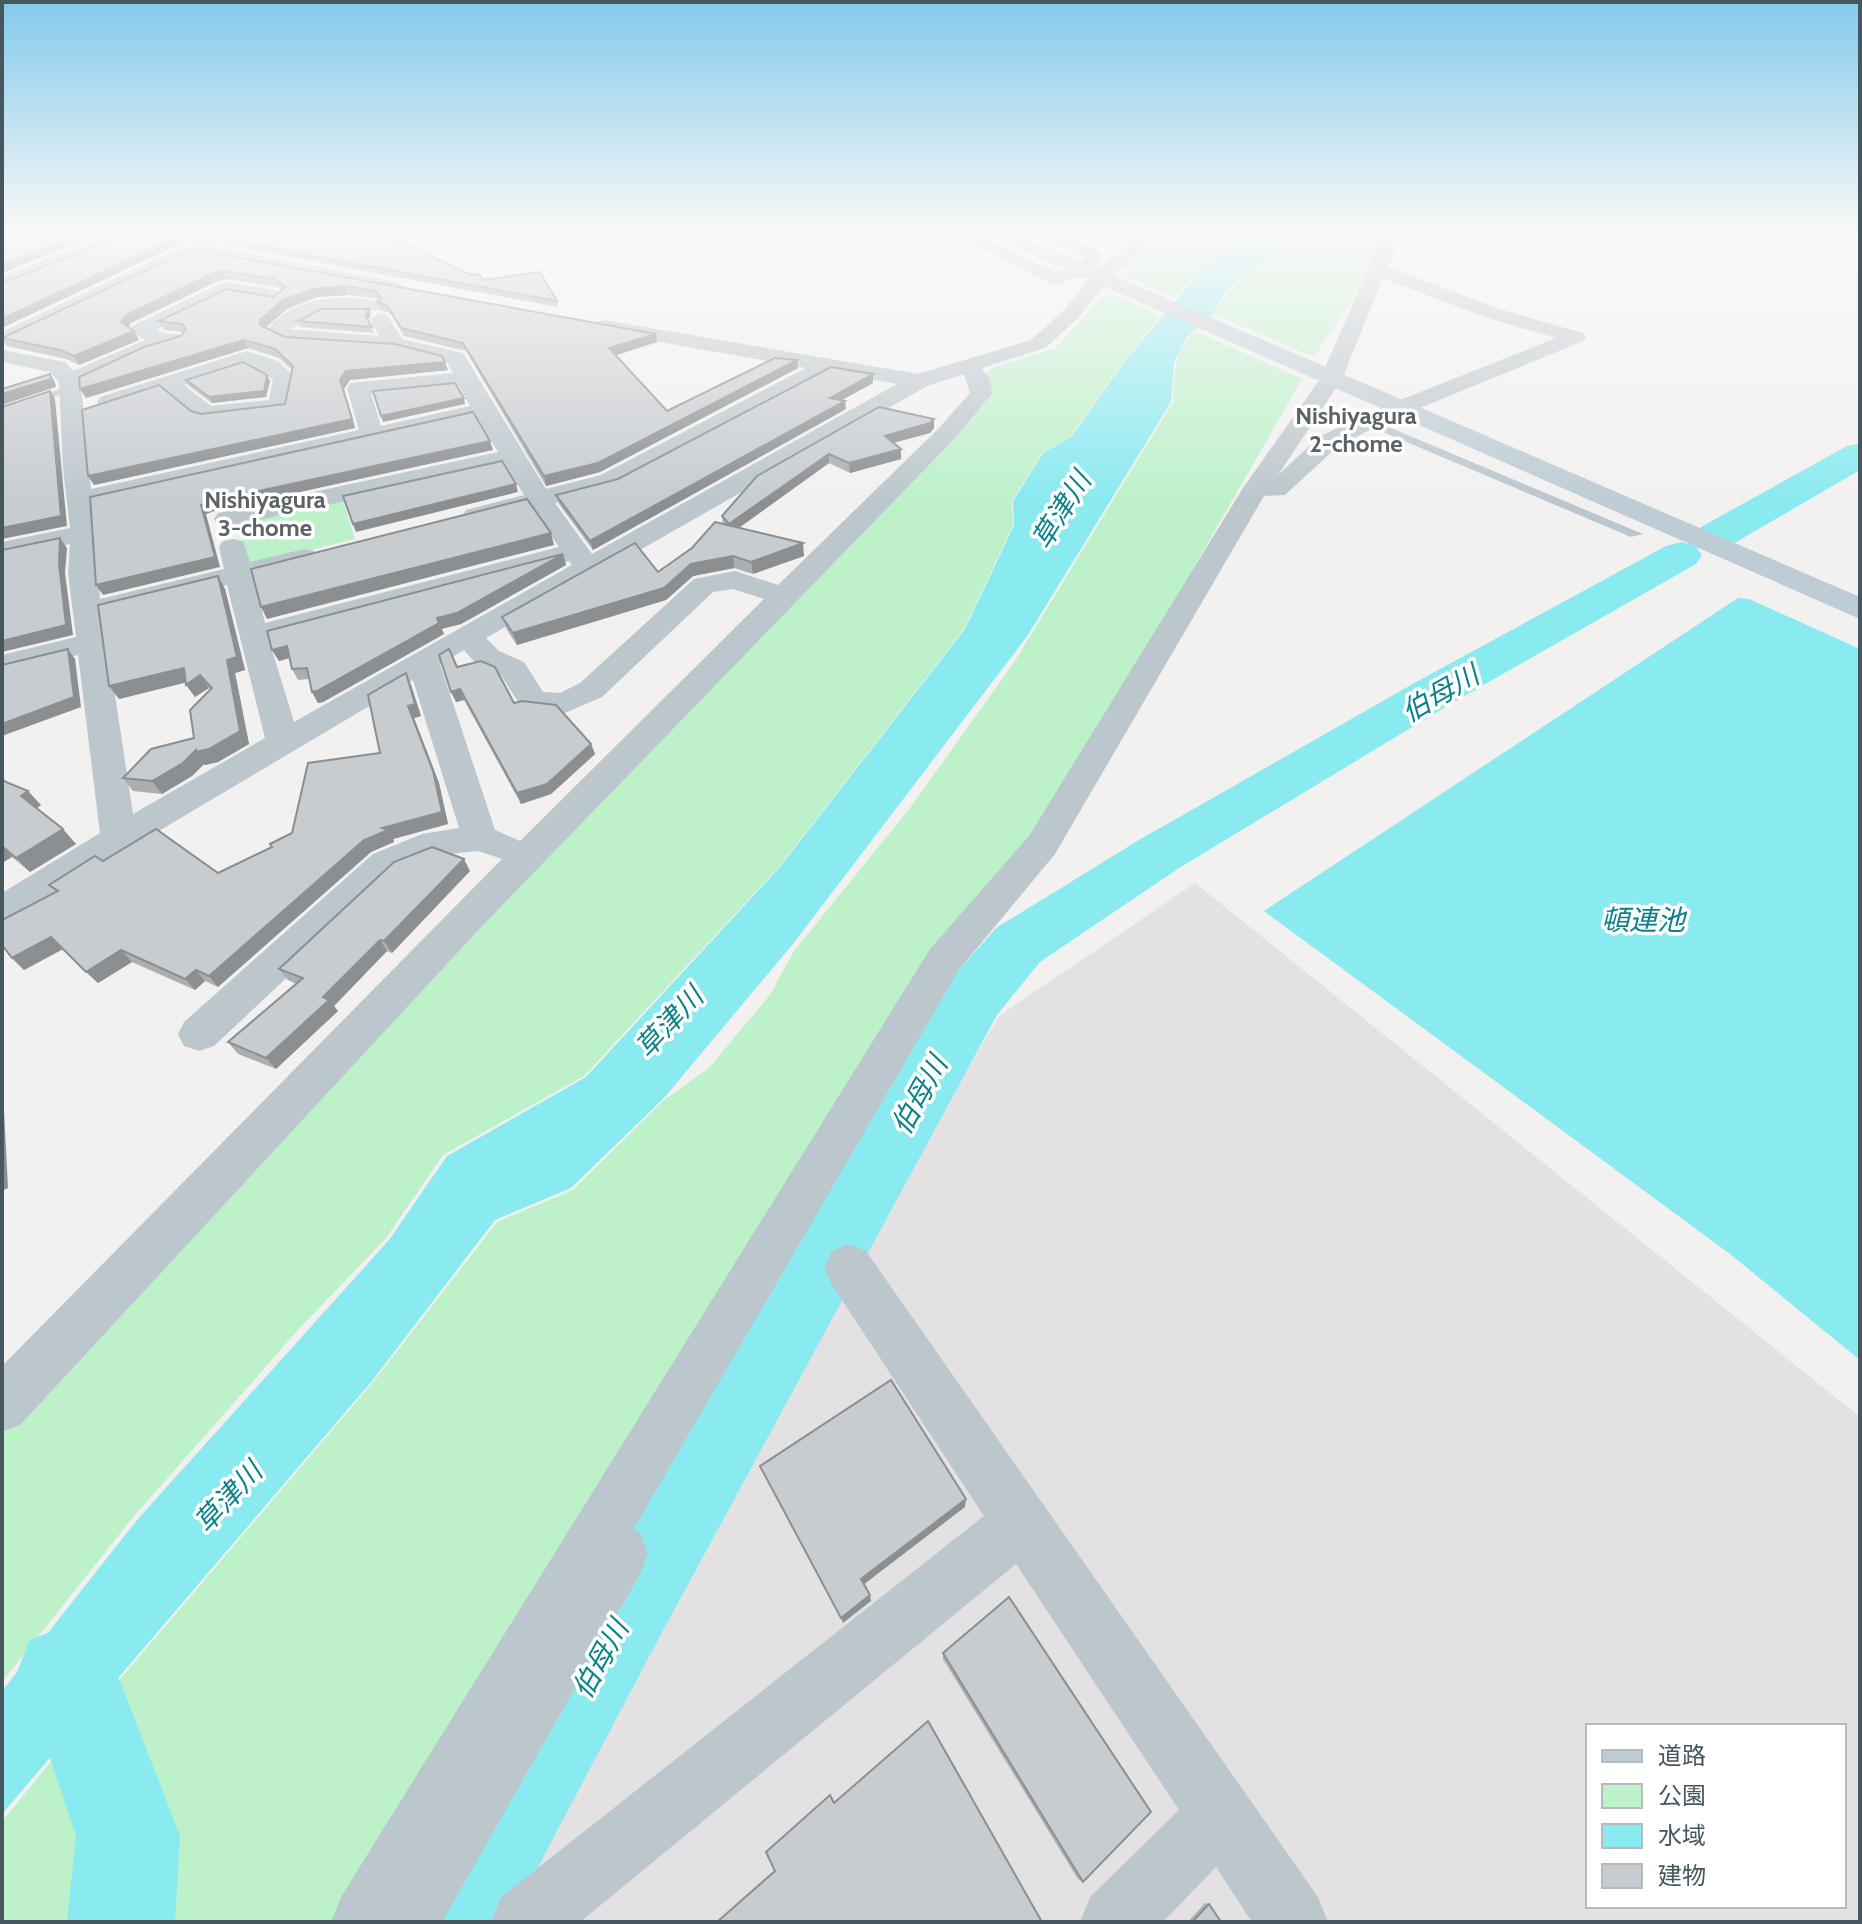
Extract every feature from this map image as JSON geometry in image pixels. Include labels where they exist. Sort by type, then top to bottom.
[{"type":"street","points":[[2,339],[34,323]]},
{"type":"street","points":[[70,385],[140,348],[173,339],[139,330],[154,323]]},
{"type":"street","points":[[283,323],[276,331],[295,338],[394,343],[455,358],[511,457],[581,560]]},
{"type":"street","points":[[381,323],[394,343]]},
{"type":"street","points":[[587,323],[919,381]]},
{"type":"street","points":[[2,911],[119,838],[468,637],[581,560],[919,381],[1038,344],[1061,323]]},
{"type":"street","points":[[1205,323],[1860,609]]},
{"type":"street","points":[[404,1922],[962,964],[1052,845],[1331,379],[1356,323]]},
{"type":"street","points":[[1266,489],[1328,442],[1368,422],[1576,337],[1526,323]]},
{"type":"street","points":[[2,356],[57,367],[70,385],[70,414],[84,533],[82,573],[119,838]]},
{"type":"street","points":[[451,522],[610,480],[826,366]]},
{"type":"street","points":[[2,1405],[236,1154],[946,434],[976,400],[981,389],[969,366]]},
{"type":"street","points":[[372,434],[358,388],[465,379]]},
{"type":"street","points":[[70,414],[167,383]]},
{"type":"street","points":[[81,499],[484,410]]},
{"type":"street","points":[[227,519],[511,457]]},
{"type":"street","points":[[211,470],[227,519],[253,635],[283,743]]},
{"type":"street","points":[[2,550],[84,533]]},
{"type":"street","points":[[2,664],[91,626],[239,573],[330,551]]},
{"type":"street","points":[[253,635],[581,560]]},
{"type":"street","points":[[468,637],[488,658],[513,669],[533,701],[565,703],[591,690],[704,585],[735,580],[783,596]]},
{"type":"street","points":[[423,661],[480,838]]},
{"type":"street","points":[[199,1034],[386,863],[435,843],[480,838],[528,856]]},
{"type":"street","points":[[366,1922],[944,960],[1052,845]]},
{"type":"street","points":[[849,1268],[1293,1922]]},
{"type":"street","points":[[526,1922],[1022,1522]]},
{"type":"street","points":[[1115,1922],[1221,1815]]},
{"type":"lane","points":[[2,412],[70,385]]},
{"type":"lane","points":[[1368,422],[1636,534]]},
{"type":"shaded area","points":[[1195,883],[1860,1417],[1860,1922],[478,1922],[776,1394],[999,1016]]},
{"type":"green space","points":[[1079,323],[1155,323],[1123,362],[1071,436],[1042,453],[1012,501],[1013,525],[964,629],[779,867],[584,1076],[443,1155],[386,1238],[298,1330],[134,1516],[2,1682],[2,1430],[383,1028],[986,402],[990,395],[984,375],[994,367],[1055,348]]},
{"type":"green space","points":[[1234,323],[1337,323],[1316,354],[1309,355]]},
{"type":"green space","points":[[1195,331],[1302,379],[1036,842],[350,1922],[166,1922],[142,1832],[93,1711],[374,1381],[497,1222],[573,1190],[664,1100],[709,1068],[770,995],[794,951],[910,808],[1013,664],[1173,402],[1179,355]]},
{"type":"green space","points":[[342,497],[355,539],[260,563],[247,561],[240,524]]},
{"type":"green space","points":[[69,1739],[118,1848],[111,1922],[2,1922],[2,1822]]},
{"type":"water","name":"草津川","points":[[1157,323],[1202,323],[1187,337],[1174,363],[1171,402],[1028,635],[793,944],[664,1098],[571,1188],[495,1220],[372,1381],[2,1814],[2,1691],[137,1520],[389,1240],[447,1156],[586,1077],[780,867],[965,629],[1014,525],[1013,501],[1043,453],[1072,436],[1124,362]]},
{"type":"water","name":"頓連池","points":[[1738,598],[1749,599],[1860,649],[1860,1360],[1730,1254],[1264,911]]},
{"type":"building","points":[[34,323],[122,323],[134,331],[74,356],[60,350],[2,338]]},
{"type":"building","points":[[173,323],[260,323],[285,337],[395,344],[442,356],[445,362],[346,371],[340,380],[352,419],[88,476],[82,410],[159,385],[191,411],[201,414],[285,404],[293,366],[275,349],[244,340],[80,389],[79,377],[144,347],[181,336],[186,329],[182,324]]},
{"type":"building","points":[[320,323],[370,323],[372,327]]},
{"type":"building","points":[[398,323],[595,323],[656,334],[609,348],[667,411],[775,358],[797,360],[598,463],[544,476],[463,343],[401,328]]},
{"type":"building","points":[[243,362],[267,375],[264,391],[209,397],[186,380]]},
{"type":"building","points":[[831,367],[873,374],[830,398],[845,401],[590,541],[556,495],[618,479]]},
{"type":"building","points":[[50,374],[51,379],[2,394],[2,389]]},
{"type":"building","points":[[455,383],[464,398],[381,416],[373,391]]},
{"type":"building","points":[[50,391],[61,516],[2,528],[2,407]]},
{"type":"building","points":[[879,407],[934,419],[930,423],[885,436],[901,449],[849,463],[829,454],[729,524],[722,516],[757,476]]},
{"type":"building","points":[[473,412],[490,441],[201,505],[215,557],[96,585],[90,497]]},
{"type":"building","points":[[502,461],[516,484],[353,524],[343,496]]},
{"type":"building","points":[[527,499],[551,533],[261,607],[251,569]]},
{"type":"building","points":[[715,522],[803,543],[751,562],[733,556],[691,564],[664,588],[513,633],[502,617],[635,543],[658,572],[692,548]]},
{"type":"building","points":[[60,538],[59,564],[66,625],[2,641],[2,550]]},
{"type":"building","points":[[563,554],[457,613],[437,618],[439,623],[317,691],[312,692],[307,668],[292,669],[287,646],[272,650],[267,631]]},
{"type":"building","points":[[218,576],[237,657],[227,660],[240,731],[209,749],[196,750],[183,763],[152,781],[123,778],[151,749],[194,738],[190,710],[212,688],[200,675],[186,685],[184,668],[109,686],[98,605]]},
{"type":"building","points":[[68,649],[74,697],[2,724],[2,665]]},
{"type":"building","points":[[449,649],[457,667],[481,661],[495,667],[514,703],[556,705],[591,744],[547,784],[517,793],[460,689],[451,692],[439,655]]},
{"type":"building","points":[[406,673],[415,704],[408,706],[433,771],[442,812],[382,828],[388,830],[364,840],[209,976],[196,970],[185,979],[121,950],[86,972],[51,937],[12,958],[2,945],[2,920],[58,891],[49,885],[95,856],[103,861],[156,829],[218,873],[272,847],[270,844],[292,833],[308,763],[380,753],[368,695]]},
{"type":"building","points":[[2,779],[28,791],[21,796],[63,829],[16,858],[2,846]]},
{"type":"building","points":[[432,847],[464,859],[384,941],[380,940],[323,997],[329,1000],[266,1058],[228,1042],[303,978],[279,969],[394,862]]},
{"type":"building","points":[[891,1380],[966,1499],[861,1579],[870,1595],[841,1618],[760,1466]]},
{"type":"building","points":[[1009,1597],[1151,1812],[1083,1882],[943,1653]]},
{"type":"building","points":[[928,1721],[1042,1922],[717,1922],[775,1871],[766,1852],[830,1795],[834,1803]]},
{"type":"building","points":[[1209,1904],[1221,1922],[1192,1922]]},
{"type":"waterway","name":"伯母川","points":[[1716,536],[1860,454]]},
{"type":"waterway","name":"伯母川","points":[[451,1922],[627,1603],[974,997],[1018,945],[1159,854],[1435,692],[1681,555]]},
{"type":"waterway","points":[[64,1674],[85,1716],[128,1836],[121,1922]]},
{"type":"district","name":"Nishiyagura 2-chome","points":[[1356,430]]},
{"type":"district","name":"Nishiyagura 3-chome","points":[[265,514]]}]
